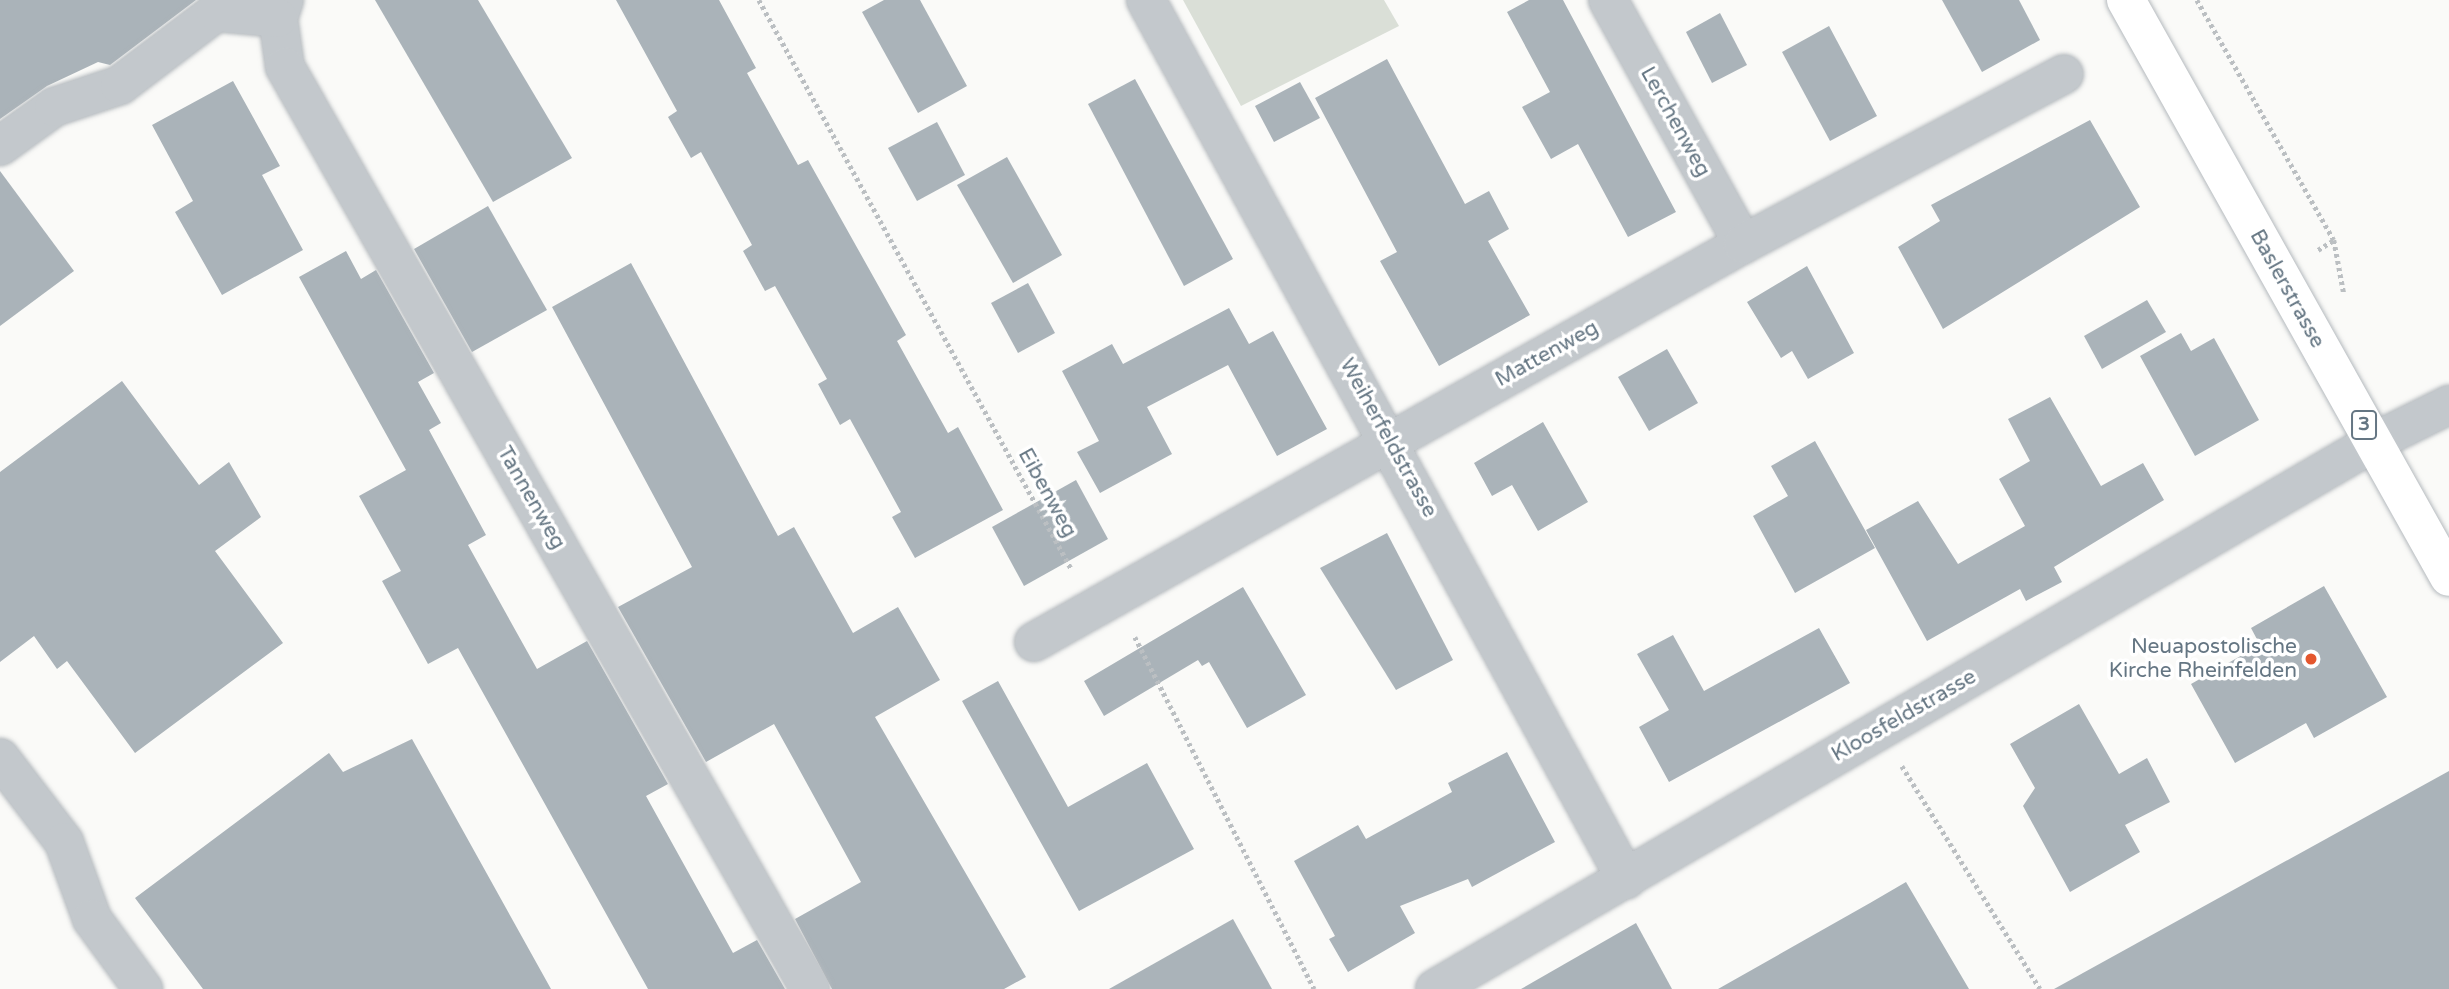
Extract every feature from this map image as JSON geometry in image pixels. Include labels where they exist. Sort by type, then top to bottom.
[{"type":"main road","name":"Baslerstrasse","points":[[2126,0],[2449,577]]},
{"type":"street","name":"Weiherfeldstrasse","points":[[1146,0],[1391,442],[1626,879]]},
{"type":"street","name":"Lerchenweg","points":[[1608,0],[1743,244]]},
{"type":"street","points":[[0,146],[54,107],[120,85],[216,12],[281,9]]},
{"type":"street","name":"Tannenweg","points":[[281,9],[285,67],[810,989]]},
{"type":"street","name":"Mattenweg","points":[[1034,642],[1743,244],[2064,74]]},
{"type":"street","name":"Kloosfeldstrasse","points":[[1436,989],[2374,442],[2449,405]]},
{"type":"street","points":[[0,758],[64,842],[92,919],[143,989]]},
{"type":"path","name":"Eibenweg","points":[[759,0],[1093,608]]},
{"type":"path","points":[[2197,0],[2334,240],[2346,300]]},
{"type":"path","points":[[1093,608],[1129,626],[1314,989]]},
{"type":"path","points":[[1884,727],[2040,989]]},
{"type":"shaded area","points":[[1183,0],[1384,0],[1399,26],[1241,106]]},
{"type":"building","points":[[0,0],[196,0],[110,65],[98,62],[47,86],[0,119]]},
{"type":"building","points":[[375,0],[478,0],[572,158],[493,202]]},
{"type":"building","points":[[616,0],[719,0],[756,68],[747,73],[798,165],[808,160],[906,335],[897,341],[948,433],[958,427],[1003,510],[915,558],[892,517],[901,512],[850,419],[840,425],[818,384],[827,379],[775,286],[765,291],[743,251],[752,245],[701,152],[691,158],[668,117],[677,111]]},
{"type":"building","points":[[884,0],[920,0],[967,86],[918,113],[862,12]]},
{"type":"building","points":[[1529,0],[1563,0],[1676,212],[1628,237],[1578,144],[1551,159],[1522,107],[1550,92],[1507,12]]},
{"type":"building","points":[[1942,0],[2019,0],[2040,40],[1982,72]]},
{"type":"building","points":[[1720,13],[1747,65],[1712,83],[1686,32]]},
{"type":"building","points":[[1829,26],[1877,116],[1830,141],[1782,52]]},
{"type":"building","points":[[1387,59],[1465,204],[1489,191],[1509,229],[1488,241],[1530,315],[1439,366],[1380,261],[1397,252],[1315,98]]},
{"type":"building","points":[[1135,79],[1233,259],[1184,286],[1088,104]]},
{"type":"building","points":[[233,81],[280,166],[262,175],[303,250],[222,295],[175,212],[193,201],[152,125]]},
{"type":"building","points":[[1300,82],[1320,118],[1274,142],[1255,106]]},
{"type":"building","points":[[2090,120],[2140,207],[1943,329],[1898,247],[1940,221],[1931,205]]},
{"type":"building","points":[[937,122],[965,175],[917,201],[888,148]]},
{"type":"building","points":[[1007,157],[1062,255],[1013,283],[957,185]]},
{"type":"building","points":[[0,171],[74,271],[0,326]]},
{"type":"building","points":[[488,206],[547,310],[472,352],[414,249]]},
{"type":"building","points":[[346,251],[361,279],[376,270],[434,373],[418,382],[441,423],[429,430],[486,535],[468,545],[537,669],[587,641],[668,784],[646,796],[733,953],[757,940],[785,989],[648,989],[458,648],[428,664],[382,581],[401,571],[359,496],[406,470],[299,277]]},
{"type":"building","points":[[631,263],[778,536],[794,527],[853,633],[898,607],[940,680],[875,717],[1026,977],[1004,989],[832,989],[795,919],[861,882],[774,724],[706,762],[618,607],[692,567],[552,307]]},
{"type":"building","points":[[1807,266],[1854,353],[1808,379],[1792,351],[1781,358],[1747,302]]},
{"type":"building","points":[[1028,283],[1055,333],[1018,353],[991,303]]},
{"type":"building","points":[[2147,300],[2166,332],[2102,369],[2084,336]]},
{"type":"building","points":[[1229,308],[1249,344],[1273,331],[1327,429],[1277,456],[1228,365],[1147,407],[1172,454],[1100,493],[1077,452],[1099,441],[1062,371],[1112,344],[1123,364]]},
{"type":"building","points":[[2181,333],[2191,351],[2214,338],[2259,420],[2195,456],[2140,356]]},
{"type":"building","points":[[1667,349],[1698,403],[1649,431],[1618,377]]},
{"type":"building","points":[[122,381],[199,485],[229,462],[261,517],[215,551],[283,643],[135,753],[67,661],[57,669],[34,636],[0,662],[0,472]]},
{"type":"building","points":[[2050,397],[2101,486],[2143,463],[2164,500],[2054,567],[2062,582],[2026,601],[2020,589],[1927,641],[1866,530],[1918,501],[1958,564],[2025,526],[1999,479],[2030,461],[2008,419]]},
{"type":"building","points":[[1543,422],[1588,502],[1538,531],[1512,485],[1492,496],[1474,463]]},
{"type":"building","points":[[1815,441],[1875,548],[1795,593],[1753,516],[1788,496],[1771,466]]},
{"type":"building","points":[[1076,480],[1108,539],[1024,586],[992,527]]},
{"type":"building","points":[[1387,533],[1453,660],[1396,690],[1320,568]]},
{"type":"building","points":[[2324,586],[2387,697],[2314,738],[2306,723],[2235,763],[2191,684],[2260,645],[2251,628]]},
{"type":"building","points":[[1243,587],[1306,695],[1247,728],[1209,662],[1202,666],[1198,660],[1104,716],[1084,681]]},
{"type":"building","points":[[1819,628],[1850,683],[1669,782],[1639,727],[1669,710],[1637,654],[1673,635],[1704,691]]},
{"type":"building","points":[[998,681],[1068,807],[1147,763],[1194,849],[1079,911],[962,701]]},
{"type":"building","points":[[2079,704],[2119,774],[2147,758],[2170,802],[2125,825],[2140,852],[2070,892],[2023,806],[2035,788],[2010,744]]},
{"type":"building","points":[[412,739],[551,989],[203,989],[135,898],[329,753],[343,772]]},
{"type":"building","points":[[1507,752],[1555,842],[1472,887],[1468,879],[1400,906],[1415,933],[1348,972],[1329,939],[1335,936],[1294,861],[1358,825],[1366,839],[1452,792],[1448,783]]},
{"type":"building","points":[[2449,771],[2449,989],[2054,989]]},
{"type":"building","points":[[1906,882],[1969,989],[1718,989],[1870,903]]},
{"type":"building","points":[[1233,919],[1272,989],[1109,989]]},
{"type":"building","points":[[1636,923],[1672,989],[1521,989]]},
{"type":"place","name":"Neuapostolische Kirche Rheinfelden","points":[[2311,659]]}]
